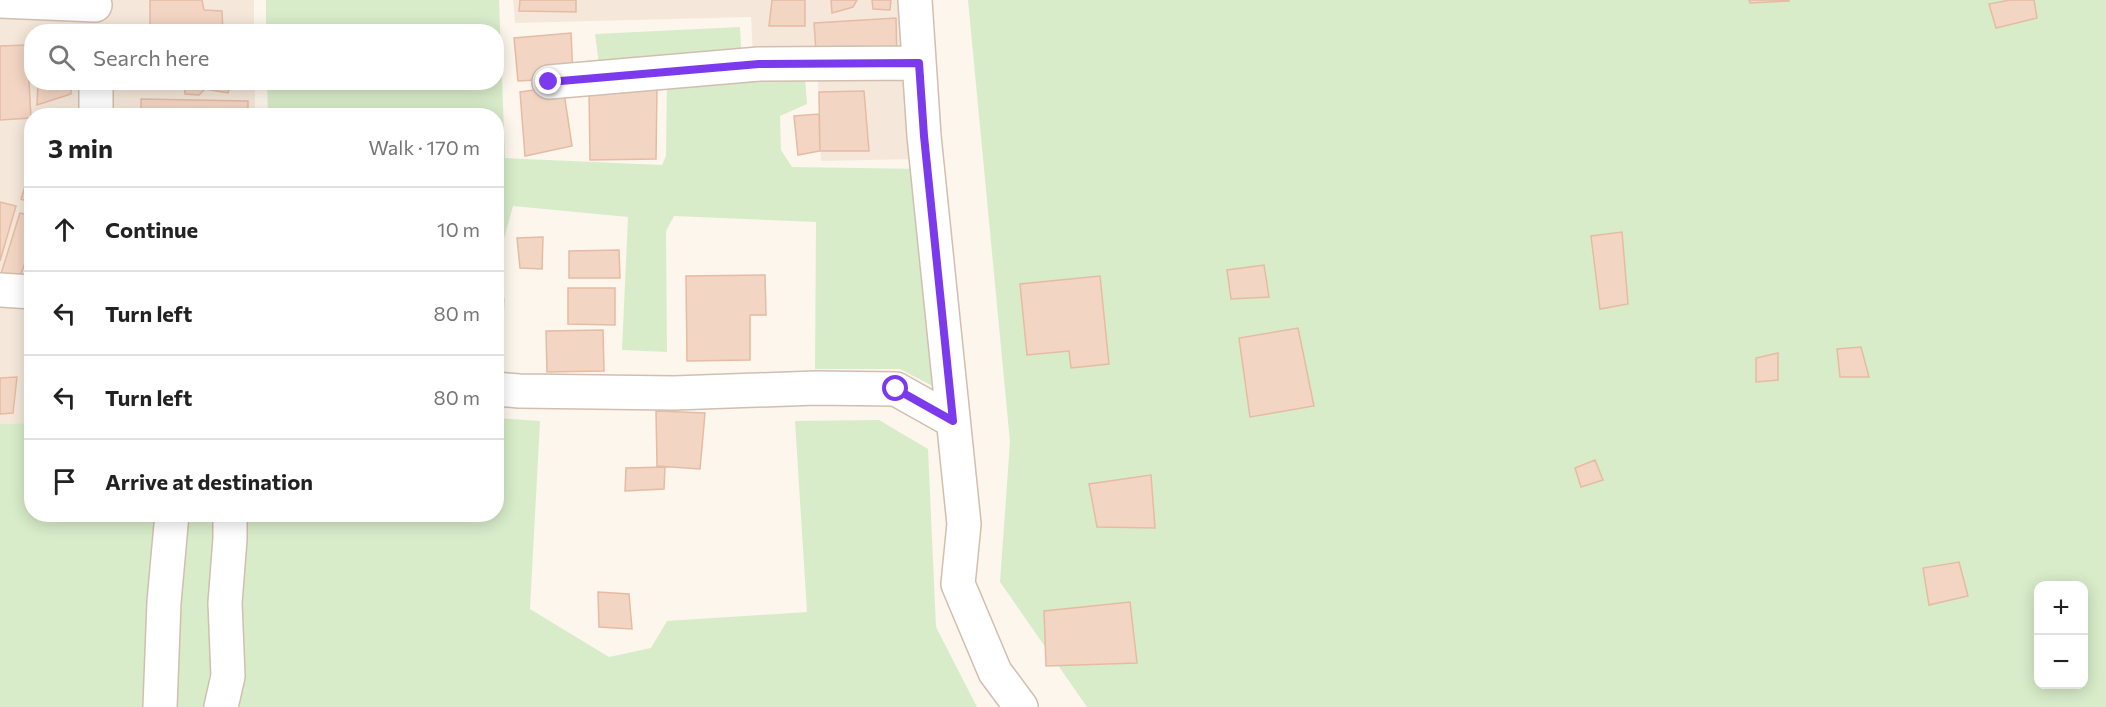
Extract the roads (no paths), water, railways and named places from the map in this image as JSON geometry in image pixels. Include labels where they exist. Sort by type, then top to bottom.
[{"type":"street","points":[[915,0],[924,136],[964,524],[958,584],[995,672],[1021,707]]},
{"type":"street","points":[[0,1],[95,12]]},
{"type":"street","points":[[549,82],[759,64],[919,63]]},
{"type":"street","points":[[96,90],[96,108]]},
{"type":"street","points":[[0,290],[24,292]]},
{"type":"street","points":[[504,390],[674,393],[816,388],[896,389],[953,421]]},
{"type":"street","points":[[160,707],[164,602],[171,522]]},
{"type":"street","points":[[221,707],[228,676],[225,603],[230,522]]}]
